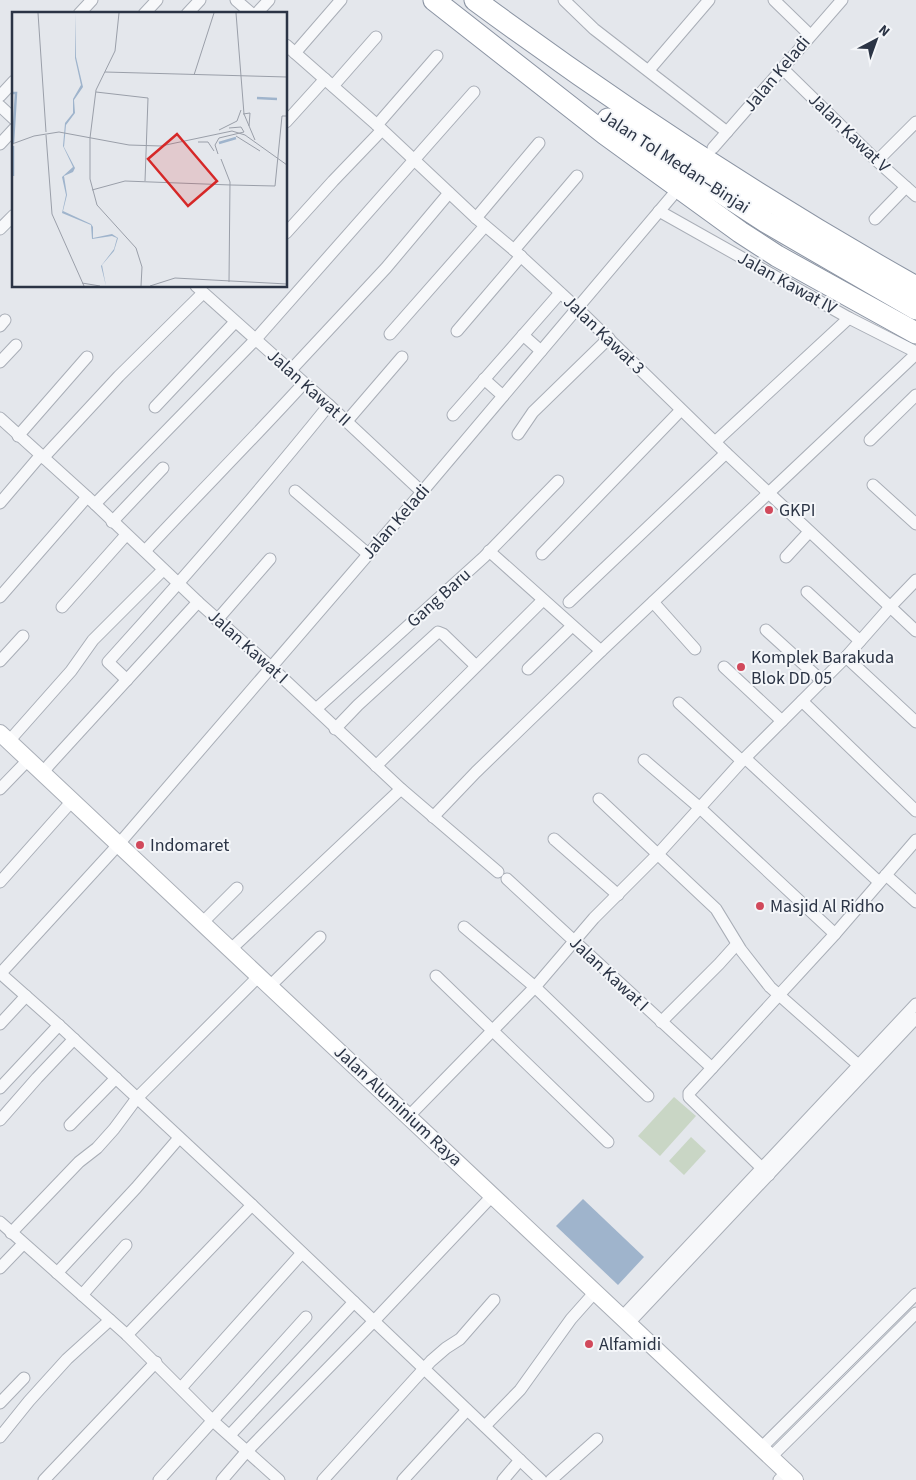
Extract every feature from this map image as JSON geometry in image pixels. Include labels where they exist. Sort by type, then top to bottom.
[{"type":"highway","points":[[434,0],[605,134],[740,232],[777,256],[916,333]]},
{"type":"highway","name":"Jalan Tol Medan–Binjai","points":[[444,0],[545,76],[703,182],[820,255],[916,309]]},
{"type":"highway","name":"Jalan Tol Medan–Binjai","points":[[475,0],[558,61],[718,168],[916,287]]},
{"type":"highway","points":[[855,252],[916,278]]},
{"type":"main road","name":"Jalan Aluminium Raya","points":[[4,737],[625,1320],[765,1454],[786,1478]]},
{"type":"street","points":[[81,12],[92,0]]},
{"type":"street","points":[[146,12],[158,0]]},
{"type":"street","points":[[189,12],[200,0]]},
{"type":"street","points":[[236,0],[250,12]]},
{"type":"street","points":[[258,12],[269,0]]},
{"type":"street","points":[[289,49],[341,0]]},
{"type":"street","points":[[564,0],[594,29],[728,132]]},
{"type":"street","points":[[649,70],[709,0]]},
{"type":"street","points":[[774,0],[810,35]]},
{"type":"street","name":"Jalan Keladi","points":[[713,148],[783,70],[810,35],[842,0]]},
{"type":"street","points":[[288,120],[376,37]]},
{"type":"street","name":"Jalan Kawat 3","points":[[289,49],[379,127],[476,218],[518,253],[578,308],[681,410],[916,631]]},
{"type":"street","points":[[288,231],[333,181],[437,56]]},
{"type":"street","name":"Jalan Kawat V","points":[[783,70],[916,196]]},
{"type":"street","points":[[0,96],[12,83]]},
{"type":"street","points":[[0,597],[91,501],[255,340],[474,92]]},
{"type":"street","points":[[0,106],[12,117]]},
{"type":"street","points":[[877,161],[916,122]]},
{"type":"street","points":[[0,144],[12,131]]},
{"type":"street","points":[[476,218],[539,143]]},
{"type":"street","points":[[457,331],[576,176]]},
{"type":"street","points":[[875,219],[906,187]]},
{"type":"street","points":[[290,371],[386,268],[449,193]]},
{"type":"street","name":"Jalan Keladi","points":[[0,973],[118,845],[422,492],[672,196]]},
{"type":"street","name":"Jalan Kawat IV","points":[[659,211],[849,318],[916,353]]},
{"type":"street","points":[[0,230],[12,217]]},
{"type":"street","points":[[390,334],[485,226]]},
{"type":"street","points":[[0,503],[200,289]]},
{"type":"street","name":"Jalan Kawat II","points":[[200,289],[347,421],[422,492]]},
{"type":"street","points":[[453,415],[560,293]]},
{"type":"street","points":[[715,442],[849,318]]},
{"type":"street","points":[[154,407],[235,322]]},
{"type":"street","points":[[523,335],[541,352]]},
{"type":"street","points":[[518,434],[533,412],[609,338]]},
{"type":"street","points":[[0,362],[16,345]]},
{"type":"street","points":[[433,817],[476,772],[601,651],[916,353]]},
{"type":"street","points":[[18,436],[87,357]]},
{"type":"street","points":[[347,421],[402,357]]},
{"type":"street","points":[[484,379],[503,396]]},
{"type":"street","points":[[145,551],[304,383]]},
{"type":"street","points":[[870,440],[916,395]]},
{"type":"street","points":[[127,680],[108,662],[179,584],[273,475],[329,405]]},
{"type":"street","points":[[542,554],[681,410]]},
{"type":"street","name":"Jalan Kawat I","points":[[0,418],[217,620],[271,667],[335,729],[433,817],[502,875],[712,1068]]},
{"type":"street","points":[[569,602],[726,453]]},
{"type":"street","points":[[112,522],[163,468]]},
{"type":"street","name":"Gang Baru","points":[[316,709],[489,551],[558,482]]},
{"type":"street","points":[[873,485],[916,524]]},
{"type":"street","points":[[295,491],[368,554]]},
{"type":"street","points":[[786,557],[809,532]]},
{"type":"street","points":[[62,607],[126,535]]},
{"type":"street","points":[[489,551],[601,651]]},
{"type":"street","points":[[217,620],[270,558]]},
{"type":"street","points":[[4,737],[71,671],[93,640],[163,570]]},
{"type":"street","points":[[409,1116],[535,988],[594,918],[658,854],[743,760],[846,657],[890,606],[916,580]]},
{"type":"street","points":[[807,592],[860,641]]},
{"type":"street","points":[[376,766],[544,600]]},
{"type":"street","points":[[43,774],[49,764],[198,602]]},
{"type":"street","points":[[654,602],[695,649]]},
{"type":"street","points":[[528,669],[572,626]]},
{"type":"street","points":[[766,630],[822,681]]},
{"type":"street","points":[[335,729],[358,705],[438,632],[444,634],[476,666]]},
{"type":"street","points":[[0,661],[23,636]]},
{"type":"street","points":[[846,657],[916,722]]},
{"type":"street","points":[[724,667],[782,721]]},
{"type":"street","points":[[802,702],[916,811]]},
{"type":"street","points":[[679,703],[882,878],[916,902]]},
{"type":"street","points":[[0,790],[29,759]]},
{"type":"street","points":[[644,760],[700,808],[835,934]]},
{"type":"street","points":[[230,950],[401,789]]},
{"type":"street","points":[[599,799],[716,909],[737,944],[765,982],[862,1068]]},
{"type":"street","points":[[0,882],[72,801]]},
{"type":"street","points":[[554,839],[618,895]]},
{"type":"street","points":[[765,1171],[688,1096],[691,1090],[778,994],[835,934],[916,840]]},
{"type":"street","points":[[202,923],[237,888]]},
{"type":"street","points":[[464,927],[535,988],[648,1096]]},
{"type":"street","points":[[11,1233],[79,1162],[97,1148],[137,1098],[264,981],[320,937]]},
{"type":"street","points":[[661,1022],[708,976],[737,944]]},
{"type":"street","points":[[0,973],[59,1025],[252,1205],[541,1480]]},
{"type":"street","points":[[436,976],[608,1142]]},
{"type":"street","points":[[0,1024],[26,996]]},
{"type":"street","points":[[625,1320],[914,1012]]},
{"type":"street","points":[[0,1088],[59,1025]]},
{"type":"street","points":[[0,1120],[74,1039]]},
{"type":"street","points":[[70,1124],[116,1078]]},
{"type":"street","points":[[57,1273],[136,1188],[179,1138]]},
{"type":"street","points":[[222,1480],[247,1451],[493,1195]]},
{"type":"street","points":[[127,1335],[252,1205]]},
{"type":"street","points":[[0,1222],[127,1335],[213,1421],[279,1480]]},
{"type":"street","points":[[0,1268],[23,1244]]},
{"type":"street","points":[[82,1295],[126,1245]]},
{"type":"street","points":[[180,1388],[302,1253]]},
{"type":"street","points":[[485,1426],[520,1390],[570,1320],[595,1292]]},
{"type":"street","points":[[765,1454],[806,1403],[916,1294]]},
{"type":"street","points":[[323,1480],[438,1354],[460,1339],[494,1300]]},
{"type":"street","points":[[230,1435],[354,1302]]},
{"type":"street","points":[[765,1454],[816,1413],[916,1312]]},
{"type":"street","points":[[159,1480],[306,1317]]},
{"type":"street","points":[[0,1437],[29,1400],[66,1359],[110,1320]]},
{"type":"street","points":[[44,1480],[156,1362]]},
{"type":"street","points":[[19,1414],[1,1401],[24,1378]]},
{"type":"street","points":[[806,1403],[816,1413]]},
{"type":"street","points":[[403,1480],[467,1410]]},
{"type":"street","points":[[552,1480],[598,1439]]},
{"type":"street","points":[[502,1480],[520,1460]]},
{"type":"green space","points":[[674,1097],[696,1116],[660,1156],[638,1136]]},
{"type":"green space","points":[[691,1137],[706,1151],[684,1175],[669,1161]]},
{"type":"water","points":[[583,1199],[644,1257],[618,1285],[556,1226]]},
{"type":"place","name":"GKPI","points":[[769,510]]},
{"type":"place","name":"Komplek Barakuda Blok DD 05","points":[[741,667]]},
{"type":"place","name":"Indomaret","points":[[140,845]]},
{"type":"place","name":"Masjid Al Ridho","points":[[760,906]]},
{"type":"place","name":"Alfamidi","points":[[589,1344]]}]
